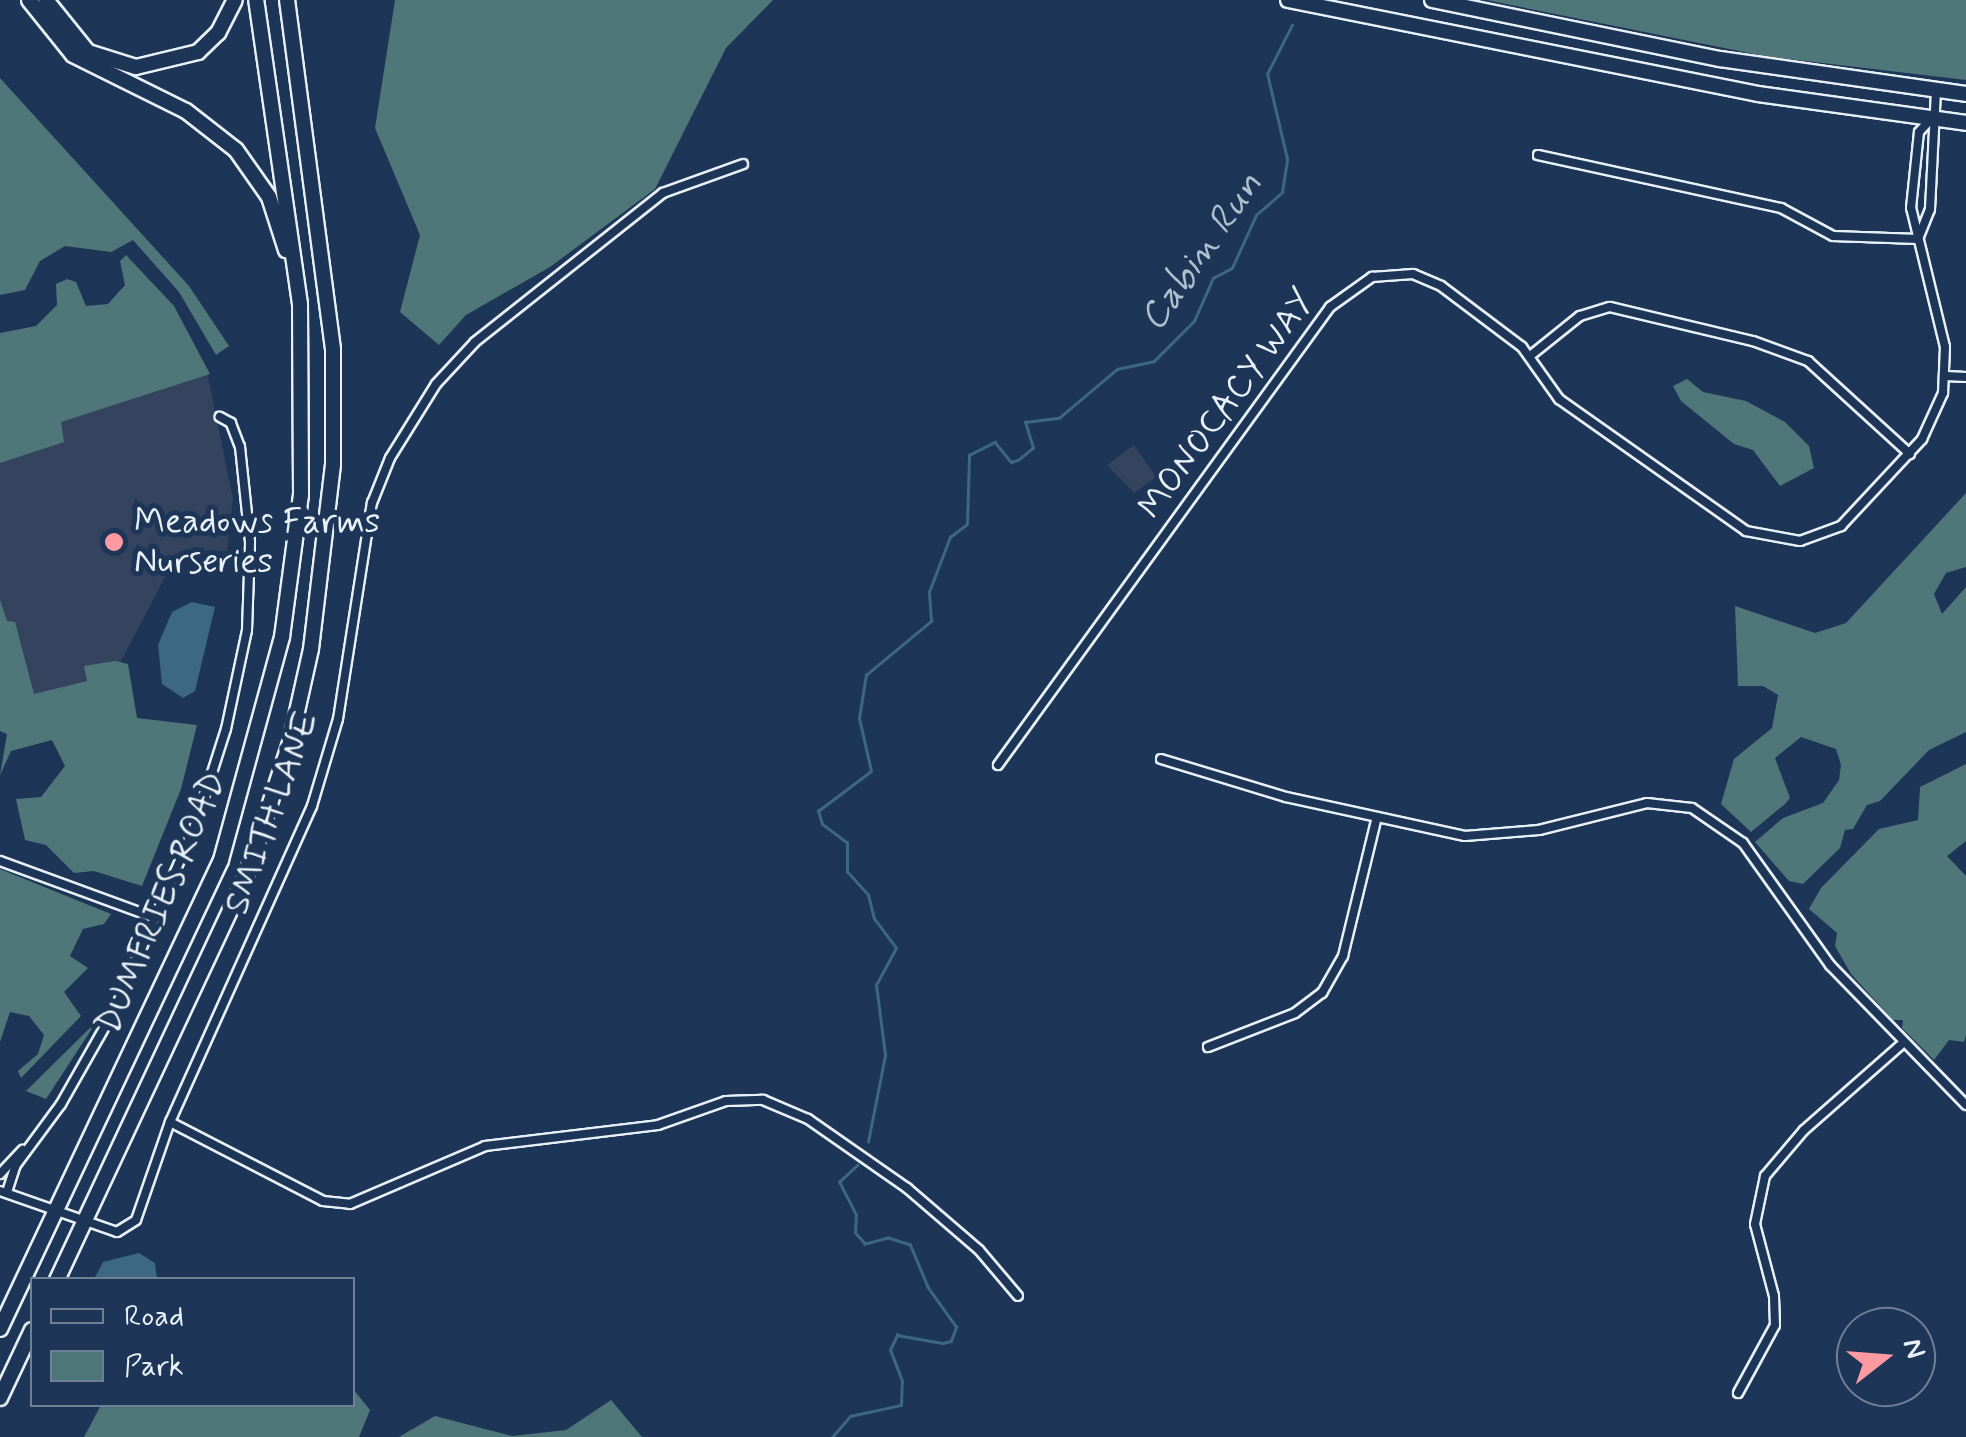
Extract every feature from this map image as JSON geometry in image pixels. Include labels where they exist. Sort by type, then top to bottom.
[{"type":"highway","points":[[30,0],[73,55],[186,111],[246,162],[281,226],[301,335]]},
{"type":"highway","points":[[46,0],[88,52],[111,63],[149,67],[183,60],[206,46],[235,0]]},
{"type":"highway","name":"DUMFRIES ROAD","points":[[0,1329],[180,957],[252,764],[294,565],[304,418],[298,278],[256,0]]},
{"type":"highway","name":"DUMFRIES ROAD","points":[[58,1277],[244,880],[290,743],[311,650],[332,464],[333,349],[290,0]]},
{"type":"highway","points":[[1288,0],[1758,94],[1966,123]]},
{"type":"highway","points":[[1432,0],[1720,59],[1966,94]]},
{"type":"highway","points":[[0,1398],[30,1334]]},
{"type":"street","name":"MONOCACY WAY","points":[[998,765],[1341,294],[1385,274],[1430,280],[1530,356],[1560,399],[1732,523],[1766,539],[1800,541],[1841,526],[1910,454],[1932,425],[1946,376],[1942,334],[1911,208],[1919,132],[1931,119],[1936,91]]},
{"type":"street","name":"MONOCACY WAY","points":[[1918,238],[1930,209],[1938,134],[1931,119]]},
{"type":"street","points":[[1538,155],[1781,208],[1833,236],[1918,238]]},
{"type":"street","name":"SMITH LANE","points":[[85,1222],[117,1232],[131,1226],[170,1122],[312,806],[338,719],[372,503],[390,458],[436,384],[475,342],[663,193],[743,164]]},
{"type":"street","points":[[1530,356],[1580,316],[1610,307],[1753,341],[1808,360],[1910,454]]},
{"type":"street","points":[[1946,376],[1966,377]]},
{"type":"street","points":[[85,1222],[4,1191],[16,1165],[100,1041],[156,918],[211,780],[247,630],[245,474],[232,426],[220,417]]},
{"type":"street","points":[[1161,759],[1377,818],[1483,837],[1647,803],[1692,808],[1744,843],[1830,966],[1902,1044],[1966,1104]]},
{"type":"street","points":[[1208,1047],[1295,1012],[1322,994],[1343,956],[1377,818]]},
{"type":"street","points":[[0,861],[156,918]]},
{"type":"street","points":[[1738,1393],[1775,1325],[1774,1296],[1755,1224],[1765,1176],[1804,1130],[1902,1044]]},
{"type":"street","points":[[170,1122],[323,1201],[350,1204],[374,1199],[485,1146],[658,1125],[726,1101],[762,1100],[808,1119],[907,1188],[978,1250],[1018,1296]]},
{"type":"street","points":[[0,1174],[43,1130]]},
{"type":"shaded area","name":"Meadows Farms Nurseries","points":[[207,372],[233,499],[227,551],[188,552],[173,562],[121,661],[124,674],[25,702],[0,617],[0,442]]},
{"type":"shaded area","points":[[1134,445],[1156,477],[1134,493],[1107,465]]},
{"type":"shaded area","points":[[192,602],[215,607],[195,691],[183,698],[162,684],[158,645],[172,612]]},
{"type":"shaded area","points":[[139,1253],[155,1263],[157,1277],[95,1277],[103,1262]]},
{"type":"green space","points":[[395,0],[773,0],[726,48],[655,189],[550,267],[466,315],[439,345],[400,312],[420,235],[375,128]]},
{"type":"green space","points":[[1486,0],[1966,0],[1966,80],[1764,56]]},
{"type":"green space","points":[[0,78],[189,286],[229,346],[216,355],[179,292],[133,240],[111,252],[65,246],[40,261],[25,290],[0,295]]},
{"type":"green space","points":[[126,255],[174,306],[210,374],[61,422],[64,442],[0,463],[0,333],[36,326],[57,305],[56,284],[67,279],[76,282],[86,306],[108,304],[125,285],[120,261]]},
{"type":"green space","points":[[1687,379],[1703,392],[1746,401],[1785,422],[1809,446],[1814,468],[1780,486],[1753,450],[1734,444],[1681,401],[1673,386]]},
{"type":"green space","points":[[1966,493],[1966,567],[1946,573],[1934,594],[1942,614],[1966,587],[1966,732],[1929,750],[1880,801],[1867,805],[1853,829],[1845,830],[1840,848],[1803,884],[1789,881],[1755,842],[1783,818],[1823,803],[1839,780],[1841,765],[1836,749],[1801,737],[1775,758],[1790,798],[1785,804],[1751,832],[1721,804],[1734,759],[1772,728],[1778,695],[1763,686],[1738,686],[1735,606],[1815,633],[1846,623]]},
{"type":"green space","points":[[0,600],[7,621],[15,622],[34,694],[87,681],[84,666],[115,661],[128,664],[137,718],[197,725],[181,789],[142,886],[94,871],[74,873],[46,845],[25,840],[16,799],[41,797],[65,766],[52,740],[11,751],[0,775],[7,734],[0,731]]},
{"type":"green space","points":[[1966,764],[1966,841],[1947,856],[1966,876],[1966,1035],[1964,1042],[1949,1040],[1934,1060],[1902,1028],[1903,1020],[1893,1020],[1851,974],[1835,946],[1837,933],[1809,909],[1821,888],[1879,829],[1918,820],[1920,787]]},
{"type":"green space","points":[[0,869],[111,914],[104,924],[83,929],[70,956],[88,968],[64,992],[81,1016],[21,1078],[18,1071],[38,1054],[44,1035],[29,1016],[10,1012],[0,1042]]},
{"type":"green space","points":[[97,1021],[46,1099],[26,1091]]},
{"type":"green space","points":[[355,1391],[370,1410],[359,1437],[84,1437],[100,1407],[355,1407]]},
{"type":"green space","points":[[611,1400],[642,1437],[399,1437],[435,1416],[512,1436],[566,1430]]},
{"type":"waterway","name":"Cabin Run","points":[[868,1142],[885,1055],[876,985],[896,948],[874,919],[868,895],[847,872],[847,843],[822,824],[818,811],[871,771],[859,718],[866,675],[931,621],[929,592],[950,537],[967,524],[969,455],[995,442],[1011,462],[1018,460],[1033,448],[1025,422],[1059,418],[1117,369],[1154,361],[1194,321],[1213,278],[1232,268],[1256,215],[1282,192],[1287,159],[1267,74],[1292,25]]},
{"type":"waterway","name":"Cabin Run","points":[[832,1437],[850,1416],[901,1405],[902,1381],[890,1350],[897,1335],[943,1343],[951,1341],[956,1327],[928,1288],[910,1245],[888,1238],[865,1244],[855,1233],[856,1215],[839,1182],[857,1165]]},
{"type":"place","name":"Meadows Farms Nurseries","points":[[114,542]]}]
